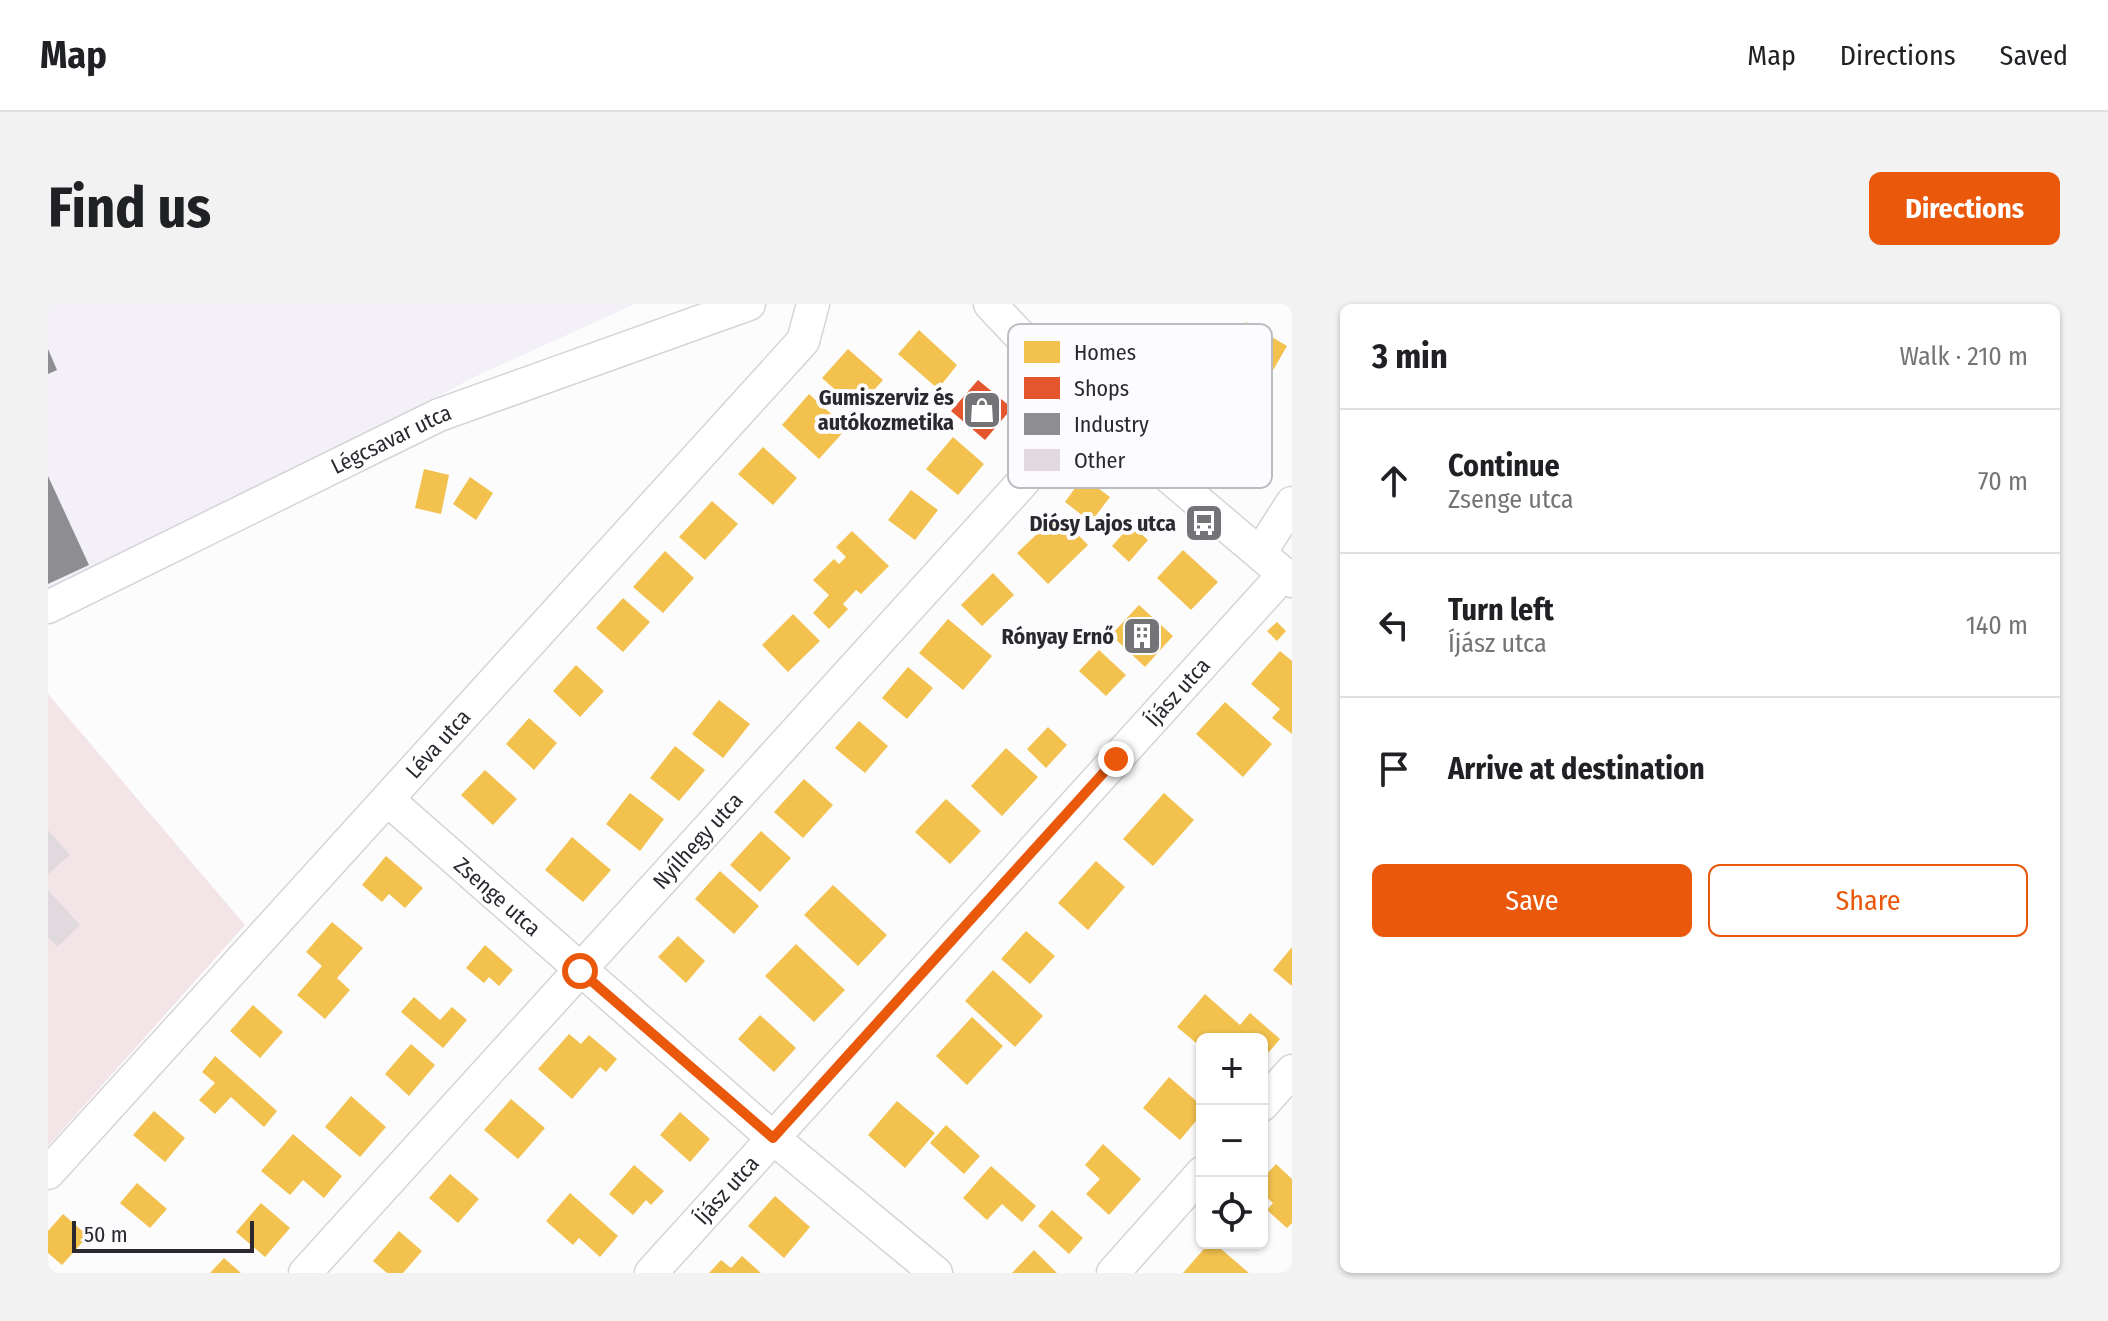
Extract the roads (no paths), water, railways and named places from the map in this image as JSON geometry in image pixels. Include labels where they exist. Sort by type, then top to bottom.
[{"type":"street","name":"Légcsavar utca","points":[[48,607],[434,406],[749,304]]},
{"type":"street","name":"Léva utca","points":[[48,1173],[803,341],[813,304]]},
{"type":"street","points":[[990,304],[1009,324]]},
{"type":"street","name":"Nyílhegy utca","points":[[305,1273],[1017,488]]},
{"type":"street","points":[[1183,488],[1288,578]]},
{"type":"street","points":[[1260,553],[1292,503]]},
{"type":"street","name":"Íjász utca","points":[[651,1273],[1288,578]]},
{"type":"street","name":"Zsenge utca","points":[[388,800],[773,1138],[936,1273]]},
{"type":"street","points":[[1268,1098],[1292,1071]]},
{"type":"street","points":[[1113,1273],[1198,1177]]},
{"type":"place","name":"Gumiszerviz és autókozmetika","points":[[982,410]]},
{"type":"place","name":"Diósy Lajos utca","points":[[1204,523]]},
{"type":"place","name":"Rónyay Ernő","points":[[1142,636]]}]
